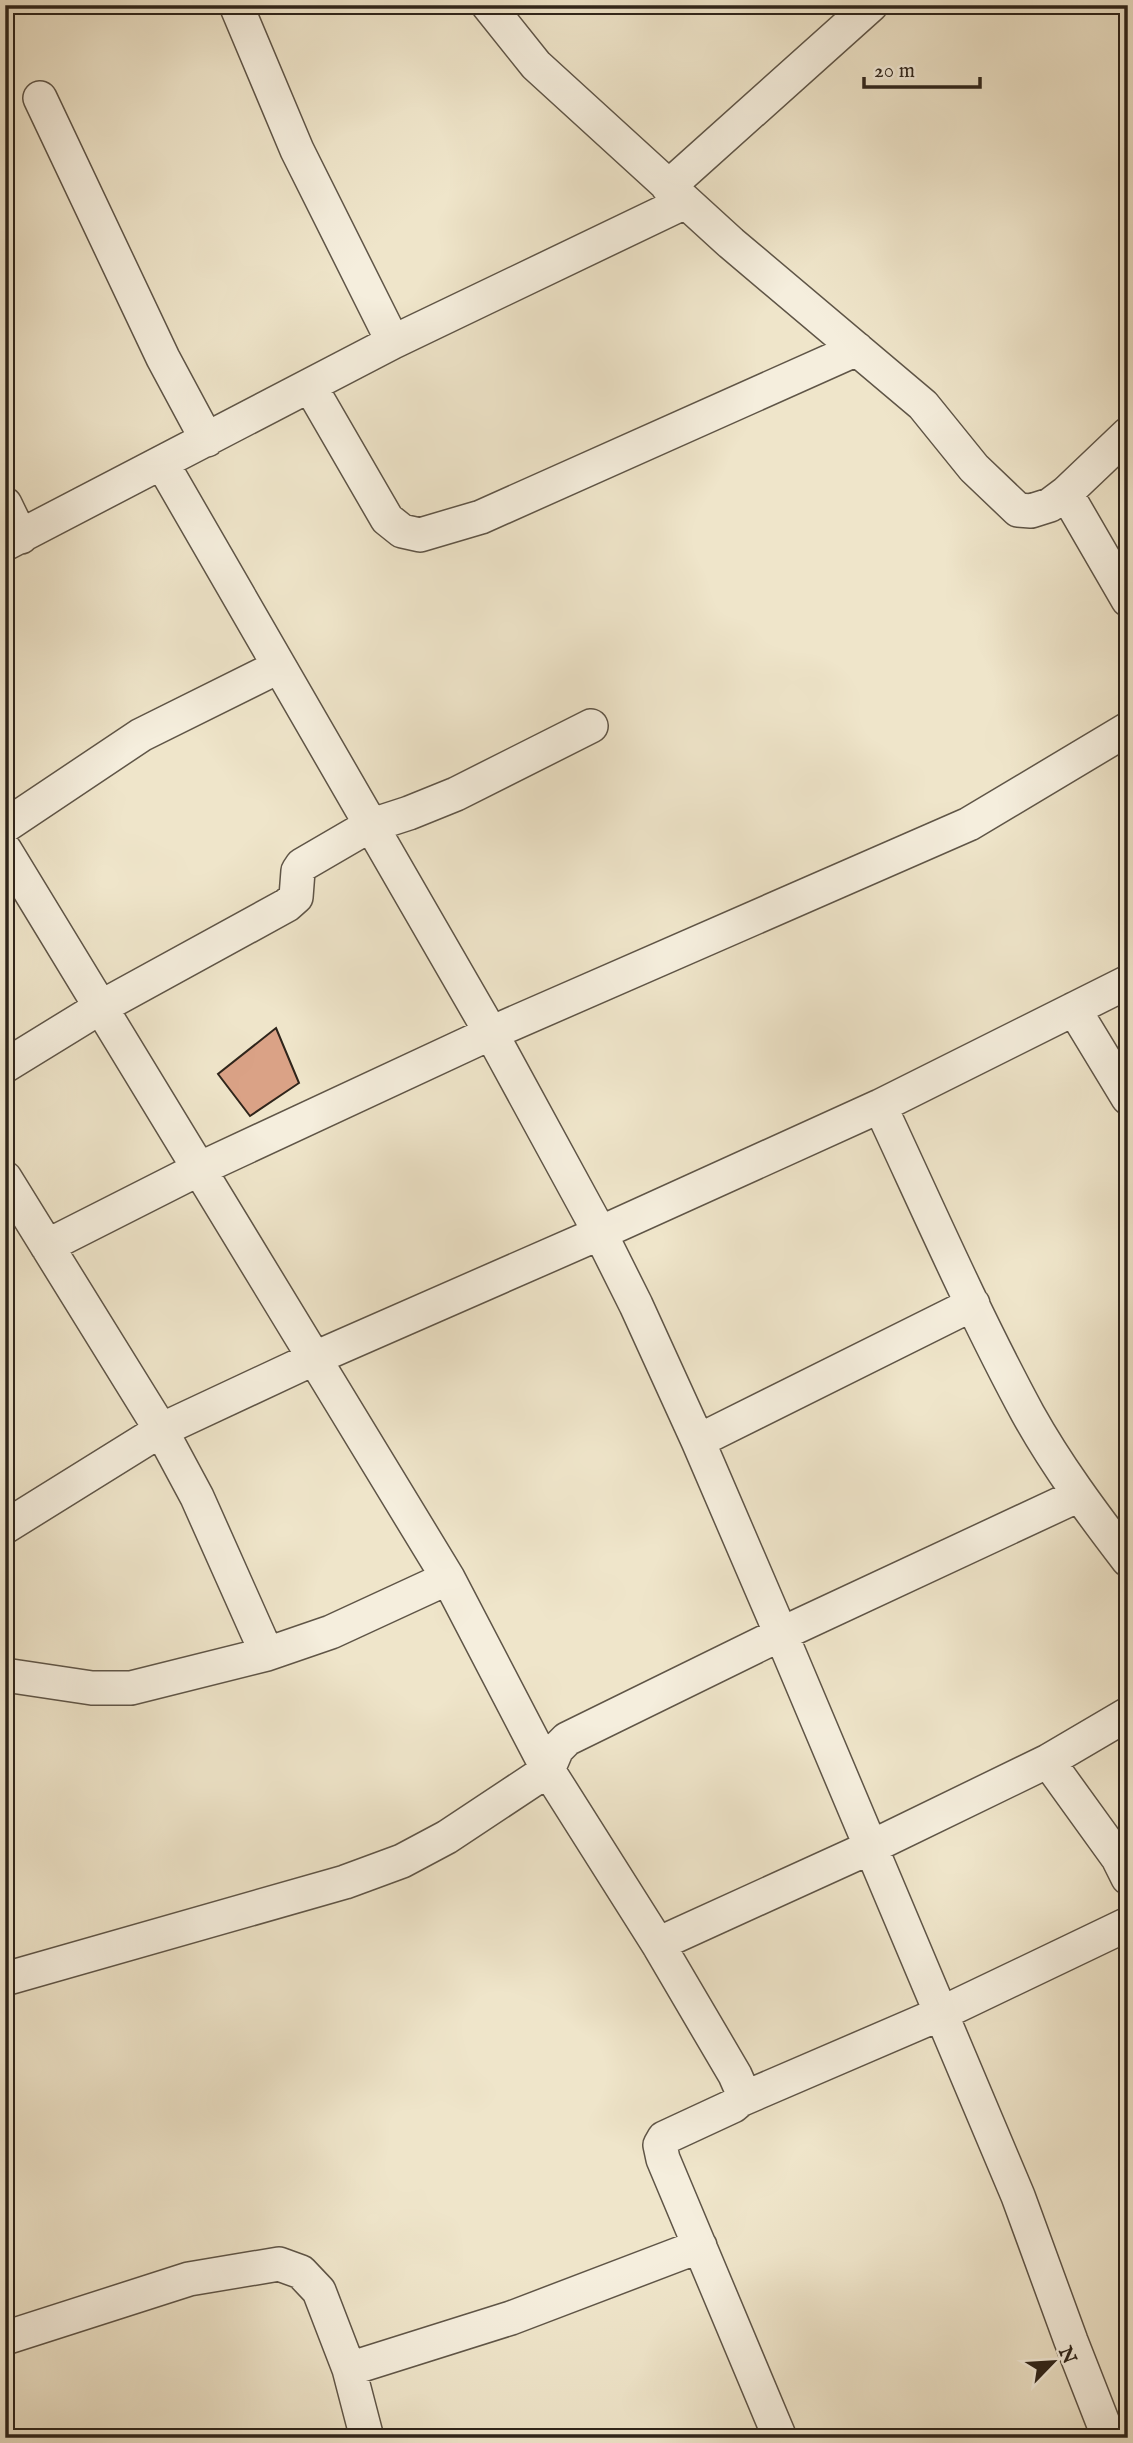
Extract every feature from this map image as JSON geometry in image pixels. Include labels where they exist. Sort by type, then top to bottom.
[{"type":"street","points":[[236,5],[296,150],[393,342]]},
{"type":"street","points":[[488,5],[536,65],[676,194],[923,405],[974,468],[1018,510],[1031,511],[1050,505],[1066,494],[1128,434]]},
{"type":"street","points":[[5,504],[13,540],[676,194],[871,5]]},
{"type":"street","points":[[40,97],[163,358],[206,440]]},
{"type":"street","points":[[310,386],[387,519],[402,531],[420,535],[481,517],[858,349]]},
{"type":"street","points":[[162,463],[369,826],[491,1033],[600,1233],[636,1305],[698,1441],[942,2013],[1018,2196],[1109,2438]]},
{"type":"street","points":[[1066,494],[1128,600]]},
{"type":"street","points":[[5,826],[141,735],[278,667]]},
{"type":"street","points":[[5,1066],[101,1007],[287,905],[296,897],[298,871],[302,865],[369,826],[456,794],[591,726]]},
{"type":"street","points":[[47,1246],[199,1169],[491,1033],[969,824],[1128,729]]},
{"type":"street","points":[[5,850],[448,1578],[548,1770],[658,1944],[735,2075],[742,2091],[740,2100]]},
{"type":"street","points":[[5,1527],[160,1430],[880,1105],[1128,982]]},
{"type":"street","points":[[1074,1009],[1128,1098]]},
{"type":"street","points":[[880,1105],[973,1304],[1029,1416],[1079,1495],[1128,1560]]},
{"type":"street","points":[[5,1178],[160,1430],[197,1497],[267,1654]]},
{"type":"street","points":[[698,1441],[973,1304]]},
{"type":"street","points":[[5,1979],[345,1882],[402,1861],[446,1837],[548,1770],[557,1749],[568,1739],[781,1634],[1079,1495]]},
{"type":"street","points":[[5,1675],[92,1688],[131,1688],[267,1654],[331,1632],[448,1578]]},
{"type":"street","points":[[658,1944],[872,1847],[1048,1761],[1128,1714]]},
{"type":"street","points":[[1048,1761],[1118,1858],[1128,1878]]},
{"type":"street","points":[[780,2438],[663,2160],[660,2145],[664,2138],[733,2106],[740,2100],[942,2013],[1128,1924]]},
{"type":"street","points":[[349,2368],[511,2318],[700,2246]]},
{"type":"street","points":[[5,2338],[189,2280],[279,2264],[301,2272],[319,2291],[349,2368],[367,2438]]},
{"type":"building","points":[[276,1028],[299,1083],[250,1116],[218,1074]]}]
